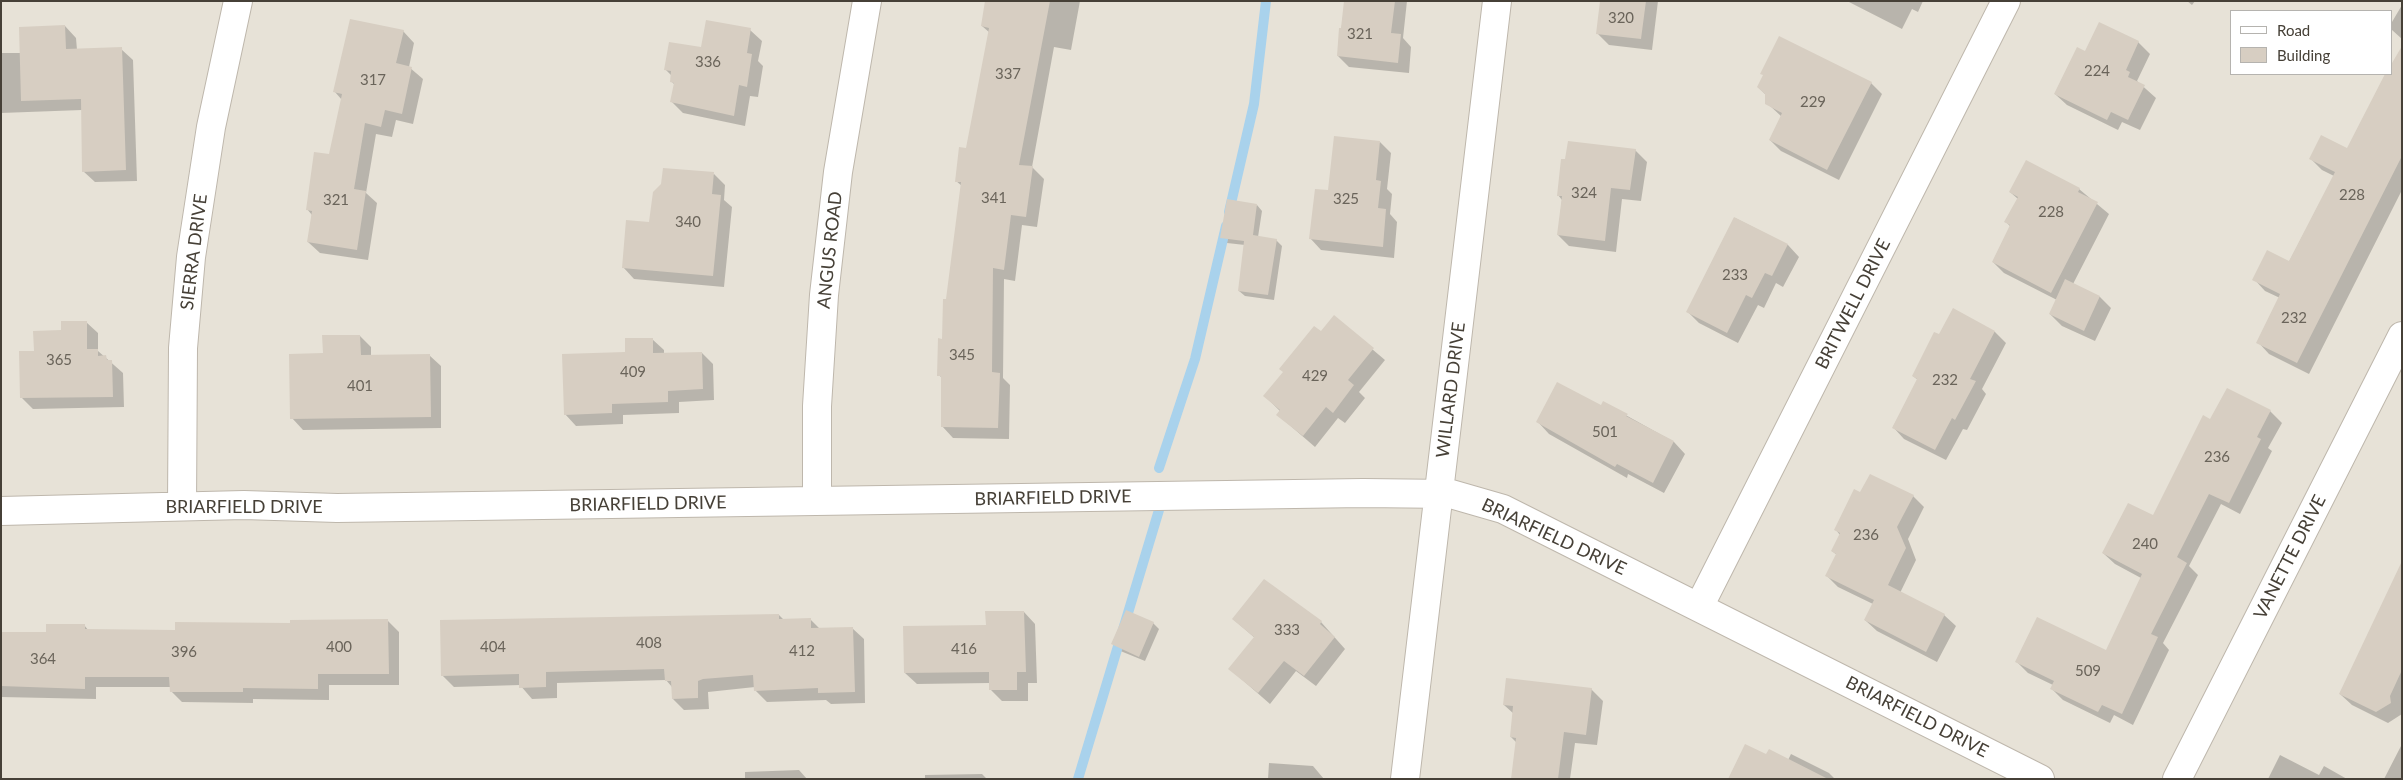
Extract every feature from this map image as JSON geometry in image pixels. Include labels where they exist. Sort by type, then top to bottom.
[{"type":"street","name":"SIERRA DRIVE","points":[[182,506],[183,348],[191,257],[212,127],[238,1]]},
{"type":"street","name":"ANGUS ROAD","points":[[817,501],[817,406],[824,295],[838,172],[867,1]]},
{"type":"street","name":"WILLARD DRIVE","points":[[1405,779],[1497,1]]},
{"type":"street","name":"BRITWELL DRIVE","points":[[1699,607],[2006,1]]},
{"type":"street","name":"VANETTE DRIVE","points":[[2177,779],[2402,336]]},
{"type":"street","name":"BRIARFIELD DRIVE","points":[[1,511],[244,505],[337,508],[1452,494],[1503,509],[2040,779]]},
{"type":"shaded area","points":[[1,1],[2402,1],[2402,779],[1,779]]},
{"type":"building","points":[[985,1],[1050,1],[1019,165],[1033,166],[1026,217],[1011,215],[1004,270],[993,268],[992,372],[1000,373],[998,428],[941,427],[941,376],[937,376],[938,338],[942,339],[943,299],[946,299],[961,182],[955,182],[959,147],[966,148],[989,28],[981,26]]},
{"type":"building","points":[[1344,1],[1395,1],[1391,33],[1401,34],[1398,63],[1337,56],[1339,28],[1341,28]]},
{"type":"building","points":[[1600,1],[1646,1],[1641,39],[1596,34]]},
{"type":"building","points":[[350,19],[404,30],[396,63],[412,67],[402,114],[385,110],[381,127],[365,123],[354,189],[366,191],[357,250],[307,242],[312,211],[306,210],[314,152],[329,154],[342,94],[333,92]]},
{"type":"building","points":[[706,20],[751,28],[747,53],[752,54],[747,87],[739,85],[734,116],[670,102],[674,83],[670,82],[671,71],[664,70],[669,42],[701,47]]},
{"type":"building","points":[[2099,22],[2139,41],[2126,70],[2130,72],[2128,77],[2145,85],[2128,120],[2111,112],[2107,120],[2054,94],[2077,47],[2085,51]]},
{"type":"building","points":[[65,25],[66,49],[122,47],[126,170],[82,172],[81,99],[21,101],[19,27]]},
{"type":"building","points":[[1779,36],[1872,82],[1827,170],[1769,140],[1782,113],[1765,104],[1765,94],[1757,87],[1763,75],[1760,74]]},
{"type":"building","points":[[2402,46],[2402,156],[2297,363],[2256,343],[2280,294],[2252,280],[2267,250],[2289,261],[2335,172],[2309,159],[2321,135],[2347,148],[2384,75],[2393,75],[2393,61]]},
{"type":"building","points":[[1334,136],[1380,141],[1376,180],[1381,181],[1378,208],[1386,209],[1383,247],[1309,239],[1315,189],[1328,190]]},
{"type":"building","points":[[1568,141],[1636,149],[1630,190],[1611,188],[1605,241],[1557,235],[1562,196],[1557,196],[1561,159],[1565,159]]},
{"type":"building","points":[[2026,160],[2080,188],[2078,192],[2098,202],[2051,293],[1992,262],[2010,225],[2004,222],[2018,197],[2009,192]]},
{"type":"building","points":[[663,168],[714,172],[712,194],[721,195],[713,276],[622,268],[626,220],[649,222],[653,192],[661,184]]},
{"type":"building","points":[[1227,199],[1257,204],[1253,235],[1277,239],[1268,295],[1238,291],[1244,241],[1220,238]]},
{"type":"building","points":[[1734,217],[1788,244],[1772,276],[1765,273],[1752,298],[1746,295],[1727,333],[1686,312]]},
{"type":"building","points":[[2065,279],[2100,296],[2084,331],[2049,314]]},
{"type":"building","points":[[1953,308],[1995,331],[1970,379],[1976,381],[1955,420],[1952,418],[1935,450],[1892,428],[1917,379],[1912,376],[1934,332],[1939,334]]},
{"type":"building","points":[[1334,315],[1374,348],[1348,380],[1354,385],[1333,413],[1326,407],[1303,436],[1276,415],[1280,410],[1263,396],[1283,372],[1279,369],[1314,326],[1321,331]]},
{"type":"building","points":[[61,321],[87,321],[87,349],[98,349],[98,356],[106,355],[107,360],[112,360],[113,397],[20,398],[19,351],[34,351],[33,331],[61,330]]},
{"type":"building","points":[[322,335],[360,335],[361,355],[430,354],[431,417],[290,419],[289,354],[323,353]]},
{"type":"building","points":[[625,338],[653,338],[653,353],[702,352],[703,389],[668,391],[668,402],[612,404],[612,413],[564,415],[562,354],[625,352]]},
{"type":"building","points":[[1557,382],[1601,405],[1603,401],[1628,414],[1626,416],[1674,441],[1653,483],[1617,464],[1615,467],[1536,422]]},
{"type":"building","points":[[2227,388],[2271,410],[2257,437],[2261,439],[2229,503],[2209,494],[2177,557],[2187,563],[2151,634],[2158,637],[2122,714],[2102,705],[2098,712],[2050,689],[2054,681],[2015,662],[2037,617],[2106,650],[2142,574],[2102,553],[2128,503],[2153,515],[2203,415],[2210,419]]},
{"type":"building","points":[[1870,474],[1914,495],[1897,527],[1906,548],[1888,585],[1945,614],[1926,652],[1864,620],[1874,600],[1825,576],[1836,554],[1831,551],[1840,533],[1834,530],[1854,489],[1860,492]]},
{"type":"building","points":[[2402,561],[2402,670],[2390,696],[2391,703],[2376,712],[2339,694]]},
{"type":"building","points":[[1264,579],[1322,621],[1320,624],[1335,637],[1304,676],[1284,661],[1258,693],[1228,669],[1254,637],[1232,619]]},
{"type":"building","points":[[1126,610],[1154,622],[1139,657],[1111,644]]},
{"type":"building","points":[[985,611],[1024,611],[1026,672],[1017,672],[1017,690],[989,690],[989,672],[904,673],[903,626],[986,625]]},
{"type":"building","points":[[779,614],[779,619],[811,618],[811,628],[853,627],[855,692],[818,693],[818,688],[754,691],[753,675],[703,679],[698,681],[698,698],[672,699],[671,681],[665,681],[664,669],[546,672],[546,687],[519,688],[519,674],[441,676],[440,620]]},
{"type":"building","points":[[388,619],[389,674],[318,674],[318,689],[243,688],[243,692],[170,692],[169,677],[85,677],[85,689],[1,686],[1,632],[46,632],[46,624],[85,624],[85,629],[175,630],[175,622],[290,623],[290,620]]},
{"type":"building","points":[[1506,678],[1592,688],[1586,735],[1564,732],[1558,779],[1511,779],[1516,738],[1510,737],[1513,706],[1503,705]]},
{"type":"building","points":[[1745,744],[1766,754],[1769,749],[1828,779],[1728,779]]},
{"type":"waterway","points":[[1229,212],[1254,104],[1266,1]]},
{"type":"waterway","points":[[1159,468],[1195,359],[1226,226]]},
{"type":"waterway","points":[[1078,779],[1159,510]]}]
